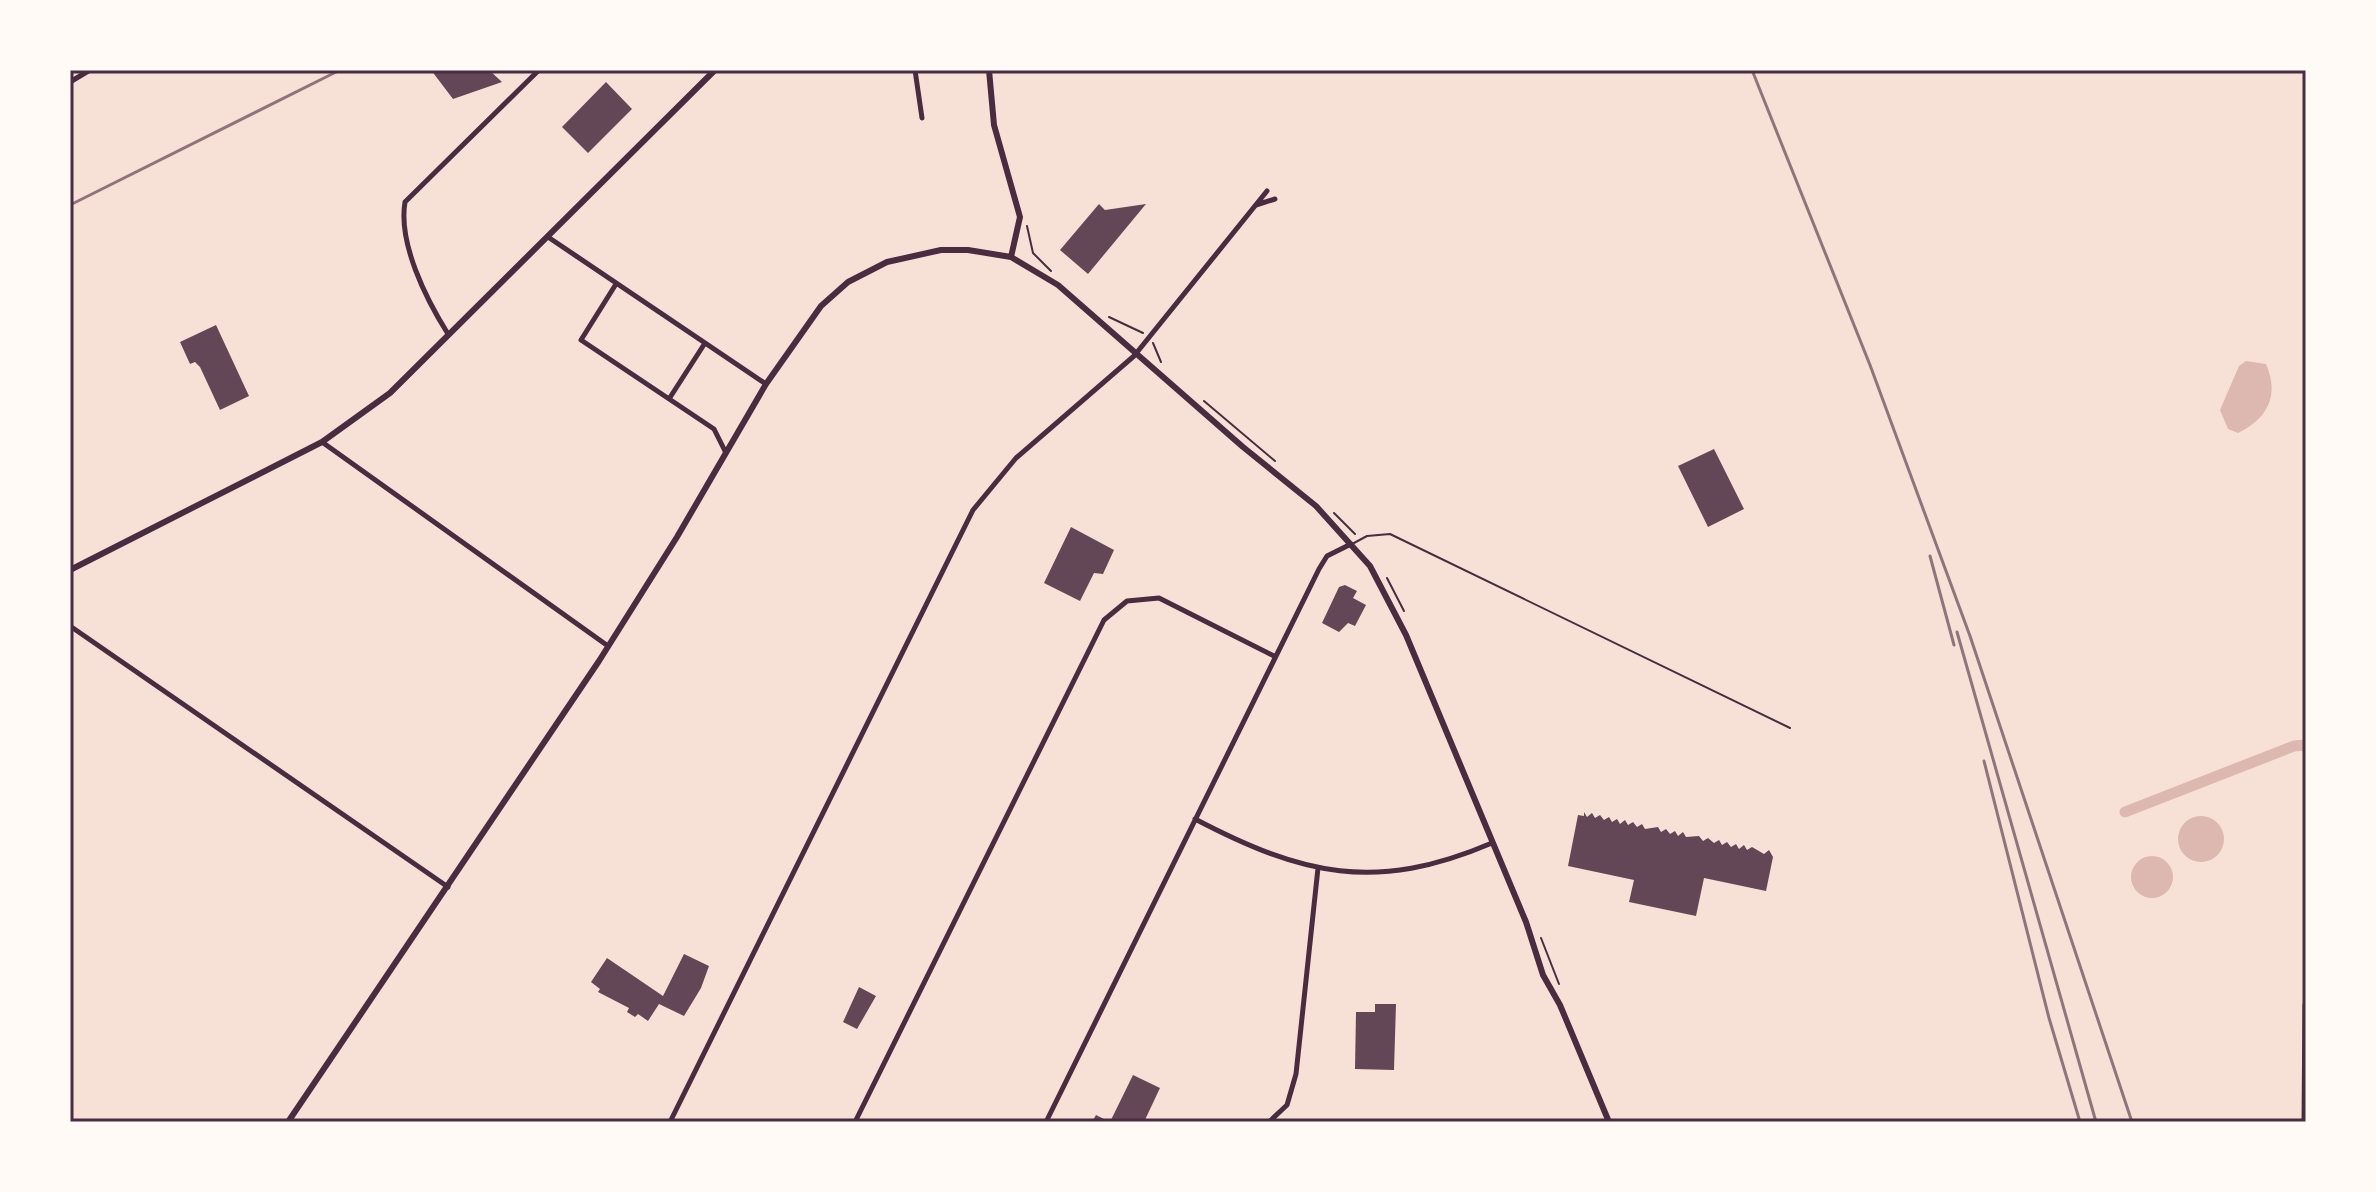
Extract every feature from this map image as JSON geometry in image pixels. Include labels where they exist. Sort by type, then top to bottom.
[{"type":"street","points":[[70,82],[90,70]]},
{"type":"street","points":[[448,334],[404,241],[402,222],[405,202],[539,70]]},
{"type":"street","points":[[70,570],[322,442],[390,393],[715,70]]},
{"type":"street","points":[[915,70],[922,118]]},
{"type":"street","points":[[989,70],[994,125],[1020,217],[1011,257]]},
{"type":"street","points":[[670,1122],[973,510],[1017,457],[1138,351],[1267,191]]},
{"type":"street","points":[[1255,205],[1275,199]]},
{"type":"street","points":[[548,237],[766,384]]},
{"type":"street","points":[[288,1122],[608,646],[766,384],[821,306],[848,282],[887,262],[941,250],[982,251],[1011,257],[1058,285],[1138,351],[1243,447],[1316,506],[1370,566],[1392,604],[1526,922],[1543,975],[1560,1005],[1609,1122]]},
{"type":"street","points":[[616,284],[581,340],[714,429],[726,453]]},
{"type":"street","points":[[669,399],[705,343]]},
{"type":"street","points":[[322,442],[608,646]]},
{"type":"street","points":[[1046,1122],[1274,656],[1327,556],[1352,544]]},
{"type":"street","points":[[855,1122],[1104,620],[1127,601],[1159,598],[1274,656]]},
{"type":"street","points":[[70,626],[448,887]]},
{"type":"street","points":[[1195,819],[1256,851],[1318,868],[1397,870],[1438,862],[1492,843]]},
{"type":"street","points":[[1269,1122],[1287,1105],[1296,1074],[1318,868]]},
{"type":"street","points":[[2304,1122],[2305,1005]]},
{"type":"lane","points":[[1352,544],[1359,539],[1390,534],[1790,728]]},
{"type":"path","points":[[1028,229],[1033,253],[1055,273]]},
{"type":"path","points":[[1101,313],[1140,331],[1157,346],[1161,363]]},
{"type":"path","points":[[1200,397],[1284,468]]},
{"type":"path","points":[[1331,510],[1359,539]]},
{"type":"path","points":[[1382,572],[1407,617]]},
{"type":"path","points":[[1538,932],[1559,985]]},
{"type":"shaded area","points":[[2246,361],[2266,364],[2272,386],[2271,396],[2257,421],[2238,433],[2228,429],[2220,410],[2239,366]]},
{"type":"shaded area","points":[[2201,816],[2218,822],[2224,839],[2218,856],[2201,862],[2184,856],[2178,839],[2184,822]]},
{"type":"shaded area","points":[[2152,856],[2167,862],[2173,877],[2167,892],[2152,898],[2137,892],[2131,877],[2137,862]]},
{"type":"building","points":[[431,70],[489,70],[502,82],[453,99]]},
{"type":"building","points":[[606,82],[632,109],[588,153],[562,127]]},
{"type":"building","points":[[1099,204],[1105,210],[1146,204],[1088,274],[1060,250]]},
{"type":"building","points":[[216,325],[249,396],[220,410],[200,367],[195,362],[190,364],[180,342]]},
{"type":"building","points":[[1714,449],[1744,509],[1708,527],[1678,466]]},
{"type":"building","points":[[1071,527],[1114,550],[1103,574],[1094,573],[1080,601],[1044,583]]},
{"type":"building","points":[[1345,585],[1357,591],[1353,598],[1366,605],[1355,626],[1348,623],[1339,632],[1322,623],[1339,587]]},
{"type":"building","points":[[1584,812],[1587,817],[1592,813],[1595,818],[1600,815],[1604,820],[1609,817],[1612,822],[1617,819],[1620,824],[1625,820],[1628,825],[1633,822],[1637,827],[1642,824],[1645,829],[1658,827],[1661,832],[1666,829],[1670,834],[1675,831],[1678,836],[1683,832],[1686,837],[1699,836],[1703,841],[1708,838],[1714,843],[1719,840],[1722,845],[1727,842],[1731,847],[1736,844],[1739,849],[1744,845],[1747,850],[1752,847],[1764,854],[1769,850],[1773,857],[1766,891],[1704,878],[1696,916],[1629,902],[1634,880],[1568,866],[1578,815],[1584,816]]},
{"type":"building","points":[[684,954],[709,966],[701,988],[684,1016],[659,1004],[648,1021],[638,1014],[635,1017],[627,1012],[629,1008],[598,992],[600,989],[591,982],[607,958],[663,996]]},
{"type":"building","points":[[859,987],[876,996],[857,1029],[843,1022]]},
{"type":"building","points":[[1375,1004],[1396,1004],[1394,1070],[1355,1069],[1356,1012],[1375,1012]]},
{"type":"building","points":[[1133,1075],[1160,1088],[1144,1122],[1110,1122]]},
{"type":"building","points":[[1096,1115],[1110,1122],[1092,1122]]},
{"type":"waterway","points":[[2125,812],[2294,746],[2306,745]]},
{"type":"railway","points":[[70,205],[340,70]]},
{"type":"railway","points":[[1752,70],[1870,365],[1970,636],[2132,1122]]},
{"type":"railway","points":[[1930,556],[1954,645]]},
{"type":"railway","points":[[1957,632],[2096,1122]]},
{"type":"railway","points":[[1984,761],[2049,1018],[2080,1122]]}]
